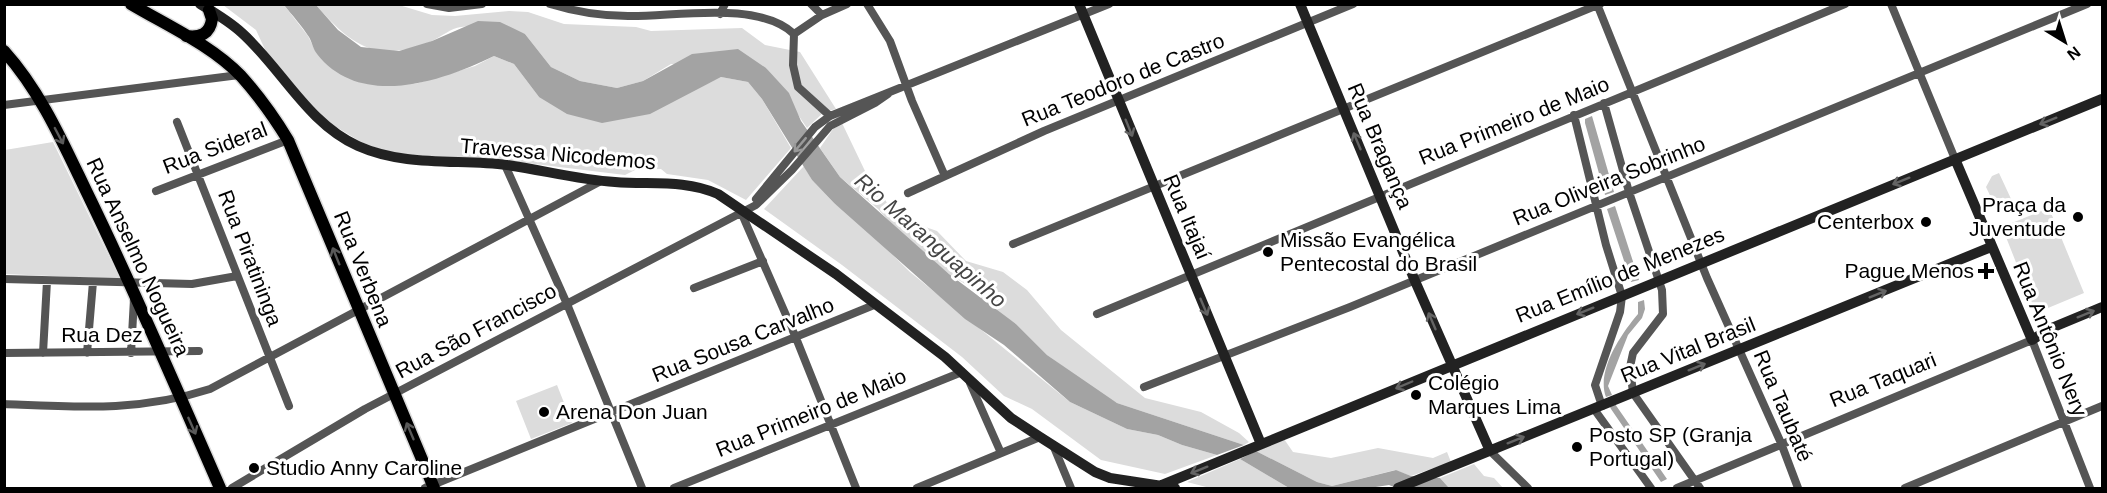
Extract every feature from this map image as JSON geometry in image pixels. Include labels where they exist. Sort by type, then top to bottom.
[{"type":"main road","name":"Rua Verbena","points":[[131,4],[185,36],[239,75],[262,101],[288,140],[431,487]]},
{"type":"main road","points":[[185,36],[196,38],[208,31],[212,19],[205,7]]},
{"type":"main road","name":"Rua Anselmo Nogueira","points":[[4,51],[22,71],[40,100],[132,287],[220,489]]},
{"type":"street","points":[[427,4],[449,8],[482,4]]},
{"type":"street","points":[[550,4],[590,15],[630,17],[720,14],[763,17],[786,26],[794,34],[794,65],[798,87],[830,116]]},
{"type":"street","points":[[720,14],[725,4]]},
{"type":"street","points":[[811,4],[826,11]]},
{"type":"street","points":[[794,34],[826,11],[847,4]]},
{"type":"street","points":[[867,4],[890,41],[944,174]]},
{"type":"street","points":[[741,212],[756,200],[815,127],[830,116],[907,86],[1081,10],[1109,4]]},
{"type":"street","name":"Rua Bragança","points":[[1300,4],[1451,366],[1490,451],[1528,489]]},
{"type":"street","name":"Rua Teodoro de Castro","points":[[908,192],[944,174],[1353,4]]},
{"type":"street","name":"Rua Primeiro de Maio","points":[[1097,314],[1845,4]]},
{"type":"street","name":"Rua Antônio Nery","points":[[1891,4],[1991,248],[2032,340],[2090,489]]},
{"type":"street","name":"Rua Oliveira Sobrinho","points":[[1144,387],[1415,281],[2087,4]]},
{"type":"street","points":[[1013,244],[1598,5]]},
{"type":"street","name":"Rua Taubaté","points":[[1598,5],[1631,92],[1739,350],[1781,443],[1798,489]]},
{"type":"street","name":"Travessa Nicodemos","points":[[205,7],[243,33],[321,122],[352,143],[384,155],[453,164],[505,165],[601,181],[658,182],[702,187],[726,199],[741,212],[803,250],[965,376],[1011,418],[1040,437],[1095,472],[1110,478],[1175,489]]},
{"type":"street","name":"Rua Itajaí","points":[[1081,10],[1225,357],[1257,446]]},
{"type":"street","points":[[4,105],[239,75]]},
{"type":"street","points":[[741,212],[756,205],[839,120],[875,103],[888,94]]},
{"type":"street","name":"Rua Emílio de Menezes","points":[[1158,487],[2103,99]]},
{"type":"street","points":[[1604,103],[1629,192],[1660,279],[1663,314],[1634,353],[1630,367],[1633,393],[1700,489]]},
{"type":"street","points":[[1574,115],[1596,206],[1622,296],[1620,312],[1595,385],[1598,407],[1650,489]]},
{"type":"street","name":"Rua Piratininga","points":[[177,122],[290,406]]},
{"type":"street","name":"Rua Sideral","points":[[156,191],[197,173],[288,140]]},
{"type":"street","points":[[505,165],[567,304],[642,489]]},
{"type":"street","points":[[4,405],[110,409],[181,400],[210,389],[270,359],[601,181]]},
{"type":"street","points":[[741,212],[796,338],[856,489]]},
{"type":"street","name":"Rua São Francisco","points":[[232,489],[312,439],[394,394],[741,212]]},
{"type":"street","name":"Rua Vital Brasil","points":[[1398,489],[1991,248]]},
{"type":"street","points":[[694,288],[763,261]]},
{"type":"street","points":[[4,279],[93,282],[132,287],[192,284],[237,276]]},
{"type":"street","points":[[43,353],[47,281]]},
{"type":"street","points":[[87,353],[93,282]]},
{"type":"street","points":[[130,354],[132,287]]},
{"type":"street","name":"Rua Sousa Carvalho","points":[[431,487],[874,305]]},
{"type":"street","name":"Rua Taquari","points":[[1677,489],[1781,443],[2032,340],[2049,329],[2103,307]]},
{"type":"street","name":"Rua Dez","points":[[4,353],[130,354],[200,351]]},
{"type":"street","points":[[965,376],[1001,453]]},
{"type":"street","name":"Rua Primeiro de Maio","points":[[674,489],[831,423],[965,376]]},
{"type":"street","points":[[1905,489],[2103,406]]},
{"type":"street","points":[[917,489],[1040,437]]},
{"type":"street","points":[[1053,445],[1071,489]]},
{"type":"shaded area","points":[[223,5],[284,5],[308,36],[317,54],[415,84],[475,66],[494,56],[514,64],[539,97],[686,94],[721,77],[748,82],[762,99],[791,148],[746,200],[708,180],[667,174],[661,169],[635,170],[625,175],[502,160],[450,160],[385,151],[361,142],[323,119],[268,56],[256,30]]},
{"type":"shaded area","name":"Rio Maranguapinho","points":[[284,5],[316,5],[338,30],[361,47],[399,51],[432,41],[478,21],[500,22],[525,34],[551,67],[580,81],[617,88],[643,81],[692,54],[738,49],[766,68],[789,93],[801,121],[840,177],[949,274],[1016,324],[1047,355],[1117,403],[1244,445],[1217,455],[1158,435],[1127,429],[1070,402],[1004,345],[965,319],[834,203],[812,180],[762,99],[748,82],[721,77],[650,114],[602,123],[567,114],[539,97],[514,64],[494,56],[473,66],[426,81],[378,86],[355,81],[335,71],[317,54],[306,33]]},
{"type":"shaded area","points":[[316,5],[399,5],[432,15],[455,16],[509,11],[528,12],[564,24],[636,27],[651,31],[742,28],[765,45],[800,52],[836,109],[824,112],[807,128],[766,68],[671,64],[643,81],[617,88],[580,81],[551,67],[525,34],[484,27],[457,28],[412,48],[380,51],[366,47],[341,31]]},
{"type":"shaded area","points":[[1592,116],[1614,192],[1605,195],[1585,123],[1585,119]]},
{"type":"shaded area","points":[[842,123],[865,171],[890,207],[914,223],[937,231],[966,261],[1003,272],[1027,290],[1061,330],[1145,398],[1201,412],[1239,433],[1249,442],[1244,445],[1117,403],[1047,355],[1016,324],[991,308],[970,287],[949,274],[840,177],[820,148],[833,129]]},
{"type":"shaded area","points":[[53,142],[120,279],[5,274],[5,150]]},
{"type":"shaded area","points":[[804,166],[812,180],[834,203],[860,223],[910,272],[1070,402],[1127,429],[1158,435],[1217,455],[1165,474],[1101,460],[1032,409],[1004,396],[962,357],[842,265],[764,209]]},
{"type":"shaded area","points":[[1999,173],[2012,201],[1996,208],[1986,187],[1992,176]]},
{"type":"shaded area","points":[[1615,206],[1639,280],[1631,282],[1607,209]]},
{"type":"shaded area","points":[[2049,208],[2084,293],[2036,313],[2002,227]]},
{"type":"shaded area","points":[[1644,300],[1645,309],[1642,318],[1628,335],[1608,386],[1612,395],[1606,397],[1604,376],[1607,365],[1624,332],[1638,314],[1638,302]]},
{"type":"shaded area","name":"Arena Don Juan","points":[[557,385],[572,423],[531,439],[516,401]]},
{"type":"shaded area","points":[[1615,404],[1667,479],[1661,482],[1611,409],[1610,407]]},
{"type":"shaded area","points":[[1284,439],[1293,452],[1331,458],[1378,448],[1433,458],[1447,452],[1451,462],[1411,476],[1395,470],[1332,486],[1317,482],[1256,451]]},
{"type":"shaded area","points":[[1256,451],[1317,482],[1332,486],[1396,470],[1411,476],[1440,478],[1449,488],[1396,488],[1389,485],[1369,488],[1289,488],[1240,459]]},
{"type":"shaded area","points":[[1240,459],[1289,488],[1210,488],[1187,482]]},
{"type":"shaded area","points":[[1474,464],[1484,476],[1494,478],[1503,488],[1449,488],[1440,478]]},
{"type":"place","name":"Praça da Juventude","points":[[2078,217]]},
{"type":"place","name":"Centerbox","points":[[1926,222]]},
{"type":"place","name":"Missão Evangélica Pentecostal do Brasil","points":[[1268,252]]},
{"type":"place","name":"Pague Menos","points":[[1986,271]]},
{"type":"place","name":"Colégio Marques Lima","points":[[1416,395]]},
{"type":"place","name":"Arena Don Juan","points":[[544,412]]},
{"type":"place","name":"Posto SP (Granja Portugal)","points":[[1577,447]]},
{"type":"place","name":"Studio Anny Caroline","points":[[254,468]]}]
